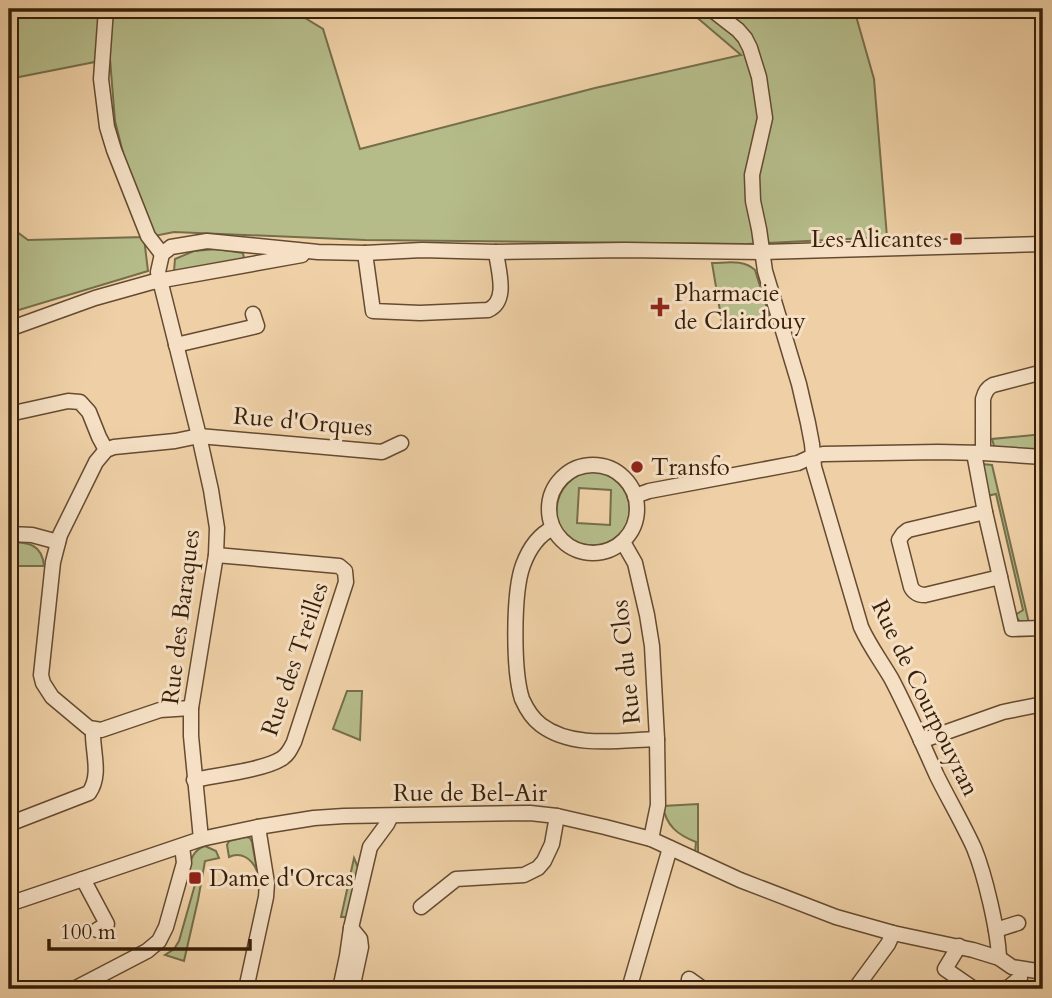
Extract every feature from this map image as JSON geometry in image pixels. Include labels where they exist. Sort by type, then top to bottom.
[{"type":"street","points":[[106,9],[101,79],[107,127],[148,236],[162,254],[171,247],[207,241],[318,252],[365,253],[422,250],[762,252],[1043,244]]},
{"type":"street","name":"Rue de Courpouyran","points":[[711,9],[745,38],[759,77],[765,118],[751,188],[765,271],[799,384],[814,467],[861,627],[890,678],[973,848],[996,930],[999,958]]},
{"type":"street","points":[[9,328],[95,298],[160,281],[318,252]]},
{"type":"street","points":[[365,253],[373,311],[429,313],[493,308],[501,291],[496,252]]},
{"type":"street","name":"Rue des Baraques","points":[[162,254],[158,272],[199,436],[217,528],[216,555],[191,708],[194,780],[201,839]]},
{"type":"street","points":[[176,345],[257,326]]},
{"type":"street","points":[[1043,372],[989,387],[983,399],[979,453],[985,512],[1012,629],[1043,628]]},
{"type":"street","points":[[9,414],[68,401],[80,402],[89,412],[106,450],[96,462],[66,520],[53,562],[42,664],[43,683],[52,698],[93,730],[101,730],[160,709],[191,708]]},
{"type":"street","name":"Rue d'Orques","points":[[106,450],[122,446],[175,442],[199,436],[382,453],[401,443]]},
{"type":"street","points":[[635,496],[649,491],[798,463],[823,454],[979,453],[1043,457]]},
{"type":"street","points":[[584,466],[609,468],[629,484],[635,496],[636,521],[631,532],[623,542],[606,552],[582,552],[570,547],[560,539],[549,518],[551,496],[556,485],[564,475],[584,466]]},
{"type":"street","points":[[985,512],[908,530],[899,540],[912,590],[920,595],[1000,577]]},
{"type":"street","name":"Rue du Clos","points":[[553,528],[540,536],[534,544],[524,562],[518,588],[516,627],[518,671],[523,700],[530,714],[540,724],[565,736],[595,741],[657,739]]},
{"type":"street","points":[[9,534],[32,535],[58,542]]},
{"type":"street","name":"Rue du Clos","points":[[623,542],[635,563],[652,646],[658,805],[651,839]]},
{"type":"street","name":"Rue des Treilles","points":[[194,780],[265,766],[283,758],[289,751],[324,655],[346,582],[345,571],[339,566],[216,555]]},
{"type":"street","points":[[921,741],[1003,712],[1043,704]]},
{"type":"street","points":[[9,824],[89,793],[96,778],[93,730]]},
{"type":"street","name":"Rue de Bel-Air","points":[[9,904],[201,839],[258,827],[324,817],[530,813],[557,816],[651,839],[740,880],[836,917],[893,933],[989,954],[999,958],[1020,982],[1043,972]]},
{"type":"street","points":[[340,989],[370,847],[391,816]]},
{"type":"street","points":[[421,907],[456,878],[524,875],[538,868],[552,844],[557,816]]},
{"type":"street","points":[[246,989],[266,897],[267,883],[258,827]]},
{"type":"street","points":[[74,989],[146,951],[159,941],[166,927],[184,863],[182,846]]},
{"type":"street","points":[[629,989],[670,848]]},
{"type":"street","points":[[83,879],[107,924],[97,930]]},
{"type":"street","points":[[996,930],[1018,923]]},
{"type":"street","points":[[351,928],[360,939],[362,947],[352,989]]},
{"type":"street","points":[[855,989],[893,933]]},
{"type":"street","points":[[959,946],[945,969],[975,989]]},
{"type":"street","points":[[689,979],[703,989]]},
{"type":"street","points":[[998,989],[1020,982]]},
{"type":"green space","points":[[9,9],[276,9],[300,15],[323,29],[360,149],[595,88],[741,55],[687,9],[854,9],[874,79],[887,237],[747,244],[365,240],[174,232],[144,238],[148,271],[9,313],[9,226],[28,240],[144,237],[115,121],[110,59],[9,79]]},
{"type":"green space","points":[[217,249],[243,253],[244,259],[174,271],[175,259],[194,251]]},
{"type":"green space","points":[[712,263],[740,263],[755,270],[770,318],[722,323]]},
{"type":"green space","points":[[1043,434],[1043,450],[996,448],[992,439]]},
{"type":"green space","points":[[982,464],[992,465],[1029,623],[1020,622],[1015,615],[1023,610],[996,494],[987,496]]},
{"type":"green space","points":[[595,471],[611,477],[622,487],[628,500],[626,526],[617,537],[605,543],[588,545],[573,541],[563,532],[558,521],[560,495],[568,483],[579,475]],"holes":[[[579,488],[611,490],[610,525],[577,523]]]},
{"type":"green space","points":[[9,542],[33,546],[40,553],[44,566],[9,566]]},
{"type":"green space","points":[[347,691],[362,691],[360,740],[333,729]]},
{"type":"green space","points":[[698,804],[698,854],[695,852],[696,842],[674,829],[663,806]]},
{"type":"green space","points":[[246,837],[252,842],[257,871],[246,857],[229,857],[229,841]]},
{"type":"green space","points":[[205,846],[216,851],[219,858],[205,861],[184,961],[165,955],[174,949],[179,941],[198,874],[188,871],[189,867],[195,853]]},
{"type":"green space","points":[[354,858],[359,870],[349,914],[341,917]]},
{"type":"place","name":"Les Alicantes","points":[[956,239]]},
{"type":"place","name":"Pharmacie de Clairdouy","points":[[660,307]]},
{"type":"place","name":"Transfo","points":[[637,467]]},
{"type":"place","name":"Dame d'Orcas","points":[[195,878]]}]
